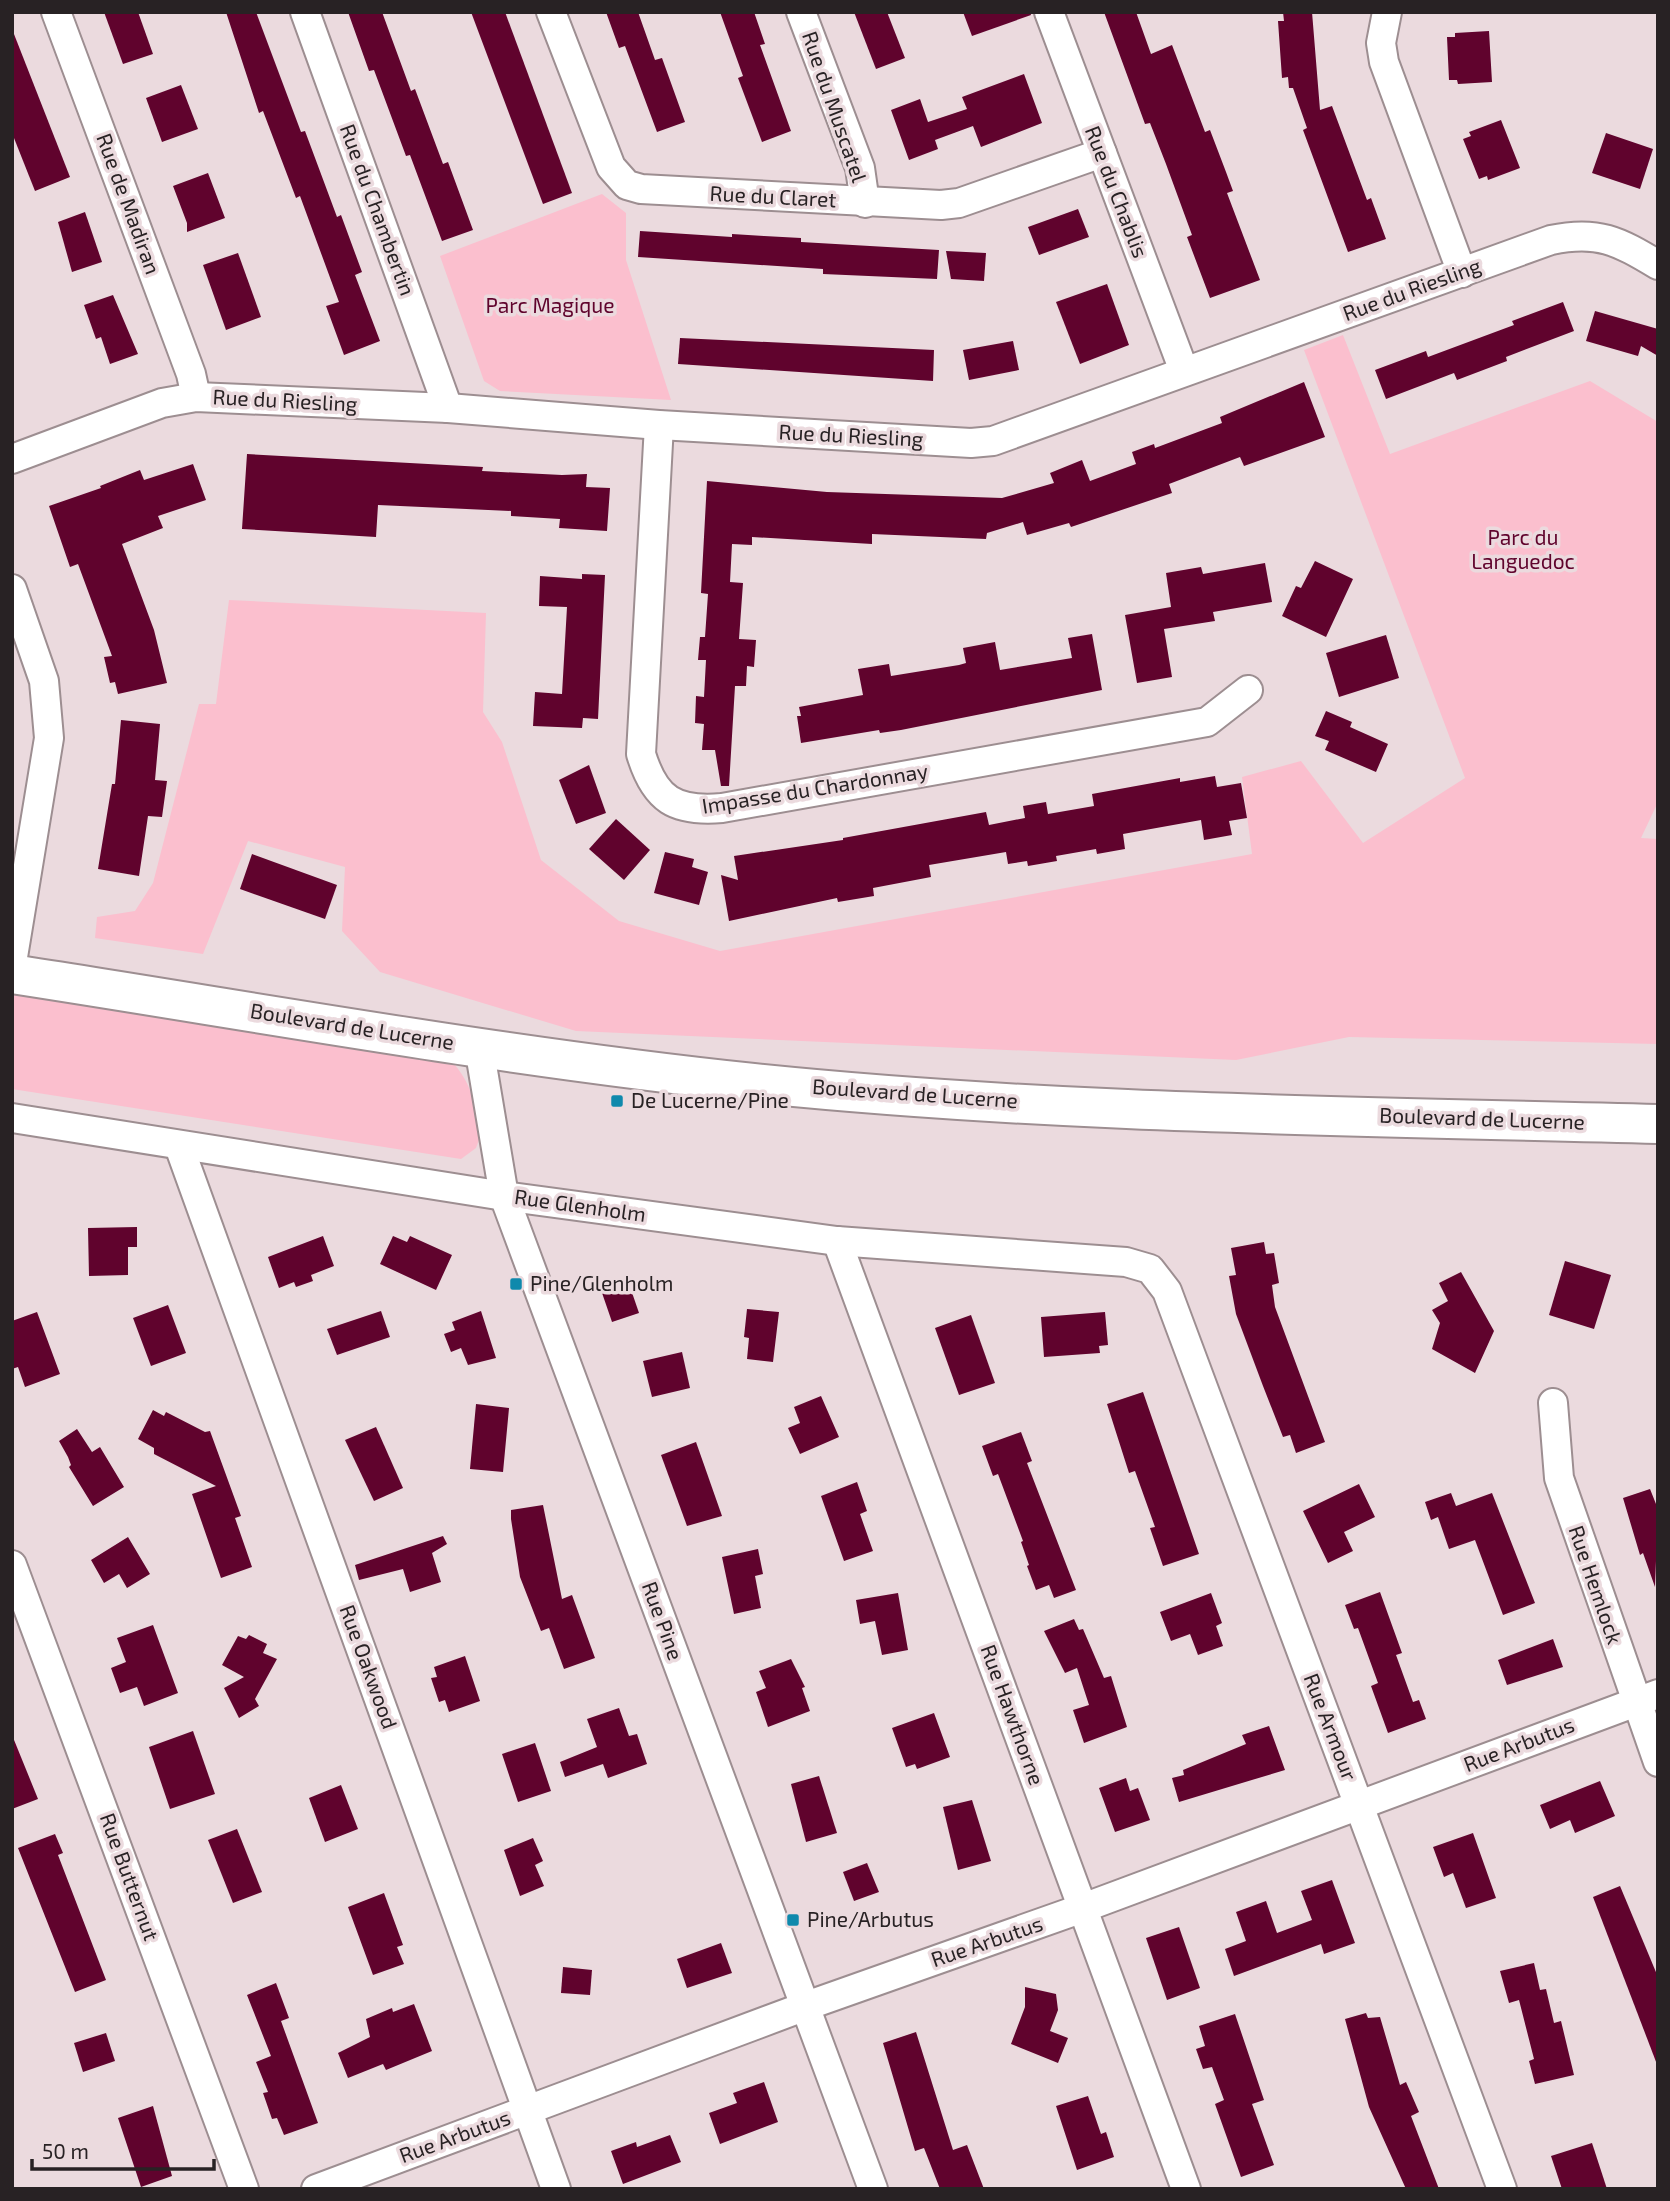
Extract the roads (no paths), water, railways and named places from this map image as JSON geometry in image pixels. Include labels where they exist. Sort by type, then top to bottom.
[{"type":"main road","name":"Boulevard de Lucerne","points":[[12,974],[479,1047],[751,1082],[946,1097],[1192,1110],[1658,1124]]},
{"type":"street","name":"Rue de Madiran","points":[[56,12],[191,374],[196,397]]},
{"type":"street","name":"Rue du Chambertin","points":[[304,12],[448,408]]},
{"type":"street","name":"Rue du Claret","points":[[551,12],[611,167],[627,185],[641,189],[865,202],[960,203],[1101,153]]},
{"type":"street","name":"Rue du Muscatel","points":[[801,12],[860,168],[865,202]]},
{"type":"street","name":"Rue du Chablis","points":[[1049,12],[1184,371]]},
{"type":"street","points":[[1387,12],[1381,43],[1384,62],[1462,272]]},
{"type":"street","name":"Rue du Riesling","points":[[12,459],[162,403],[196,397],[448,408],[659,425],[971,443],[993,441],[1551,240],[1577,234],[1605,237],[1658,265]]},
{"type":"street","name":"Impasse du Chardonnay","points":[[659,425],[642,754],[648,774],[668,801],[684,808],[722,808],[1207,722],[1248,691]]},
{"type":"street","points":[[12,589],[44,681],[49,738],[12,963]]},
{"type":"street","name":"Rue Pine","points":[[479,1047],[504,1196],[873,2189]]},
{"type":"street","name":"Rue Glenholm","points":[[12,1118],[504,1196],[837,1241],[1126,1262],[1150,1269]]},
{"type":"street","name":"Rue Oakwood","points":[[179,1146],[556,2189]]},
{"type":"street","name":"Rue Hawthorne","points":[[837,1241],[1186,2189]]},
{"type":"street","name":"Rue Armour","points":[[1150,1269],[1167,1292],[1502,2189]]},
{"type":"street","name":"Rue Hemlock","points":[[1553,1403],[1559,1478],[1646,1697],[1658,1762]]},
{"type":"street","name":"Rue Butternut","points":[[12,1565],[244,2189]]},
{"type":"street","name":"Rue Arbutus","points":[[316,2189],[806,2006],[1360,1806],[1646,1697]]},
{"type":"place","name":"De Lucerne/Pine","points":[[617,1101]]},
{"type":"place","name":"Pine/Glenholm","points":[[516,1284]]},
{"type":"place","name":"Pine/Arbutus","points":[[793,1920]]},
{"type":"park label","name":"Parc Magique","points":[[550,306]]},
{"type":"park label","name":"Parc du Languedoc","points":[[1523,550]]}]
